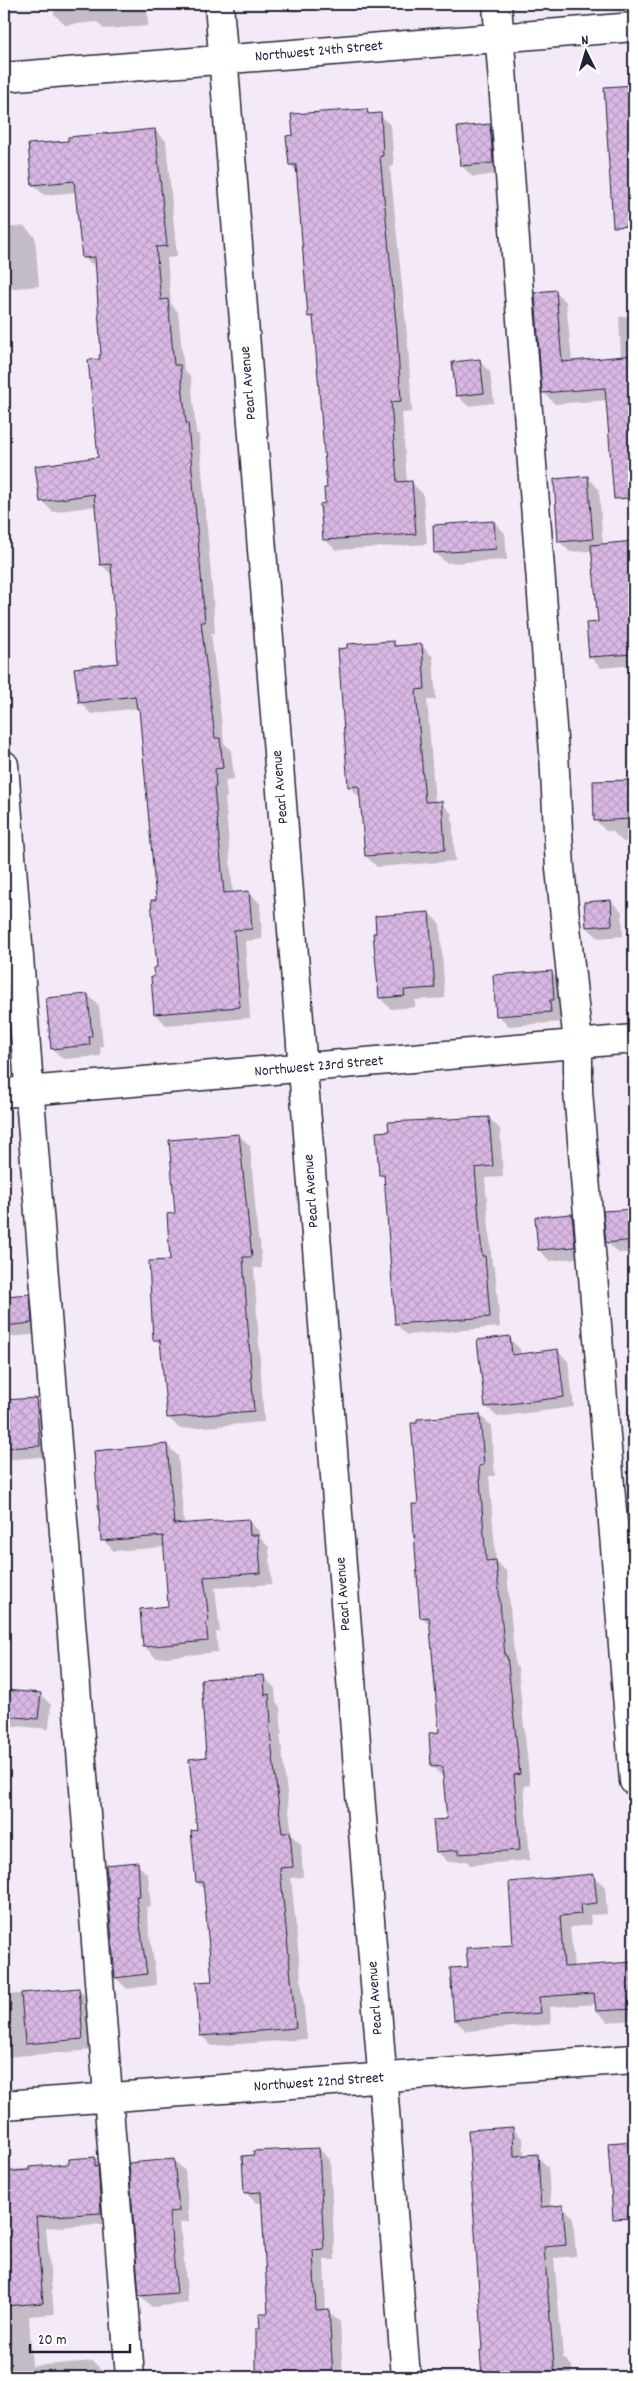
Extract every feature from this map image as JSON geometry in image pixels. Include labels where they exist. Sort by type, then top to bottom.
[{"type":"street","name":"Pearl Avenue","points":[[219,4],[406,2377]]},
{"type":"street","points":[[497,4],[554,753],[560,868],[578,1044],[578,1091],[634,1781]]},
{"type":"street","name":"Northwest 24th Street","points":[[4,77],[634,27]]},
{"type":"street","points":[[4,765],[17,1091],[109,2098],[130,2377]]},
{"type":"street","name":"Northwest 23rd Street","points":[[17,1091],[634,1039]]},
{"type":"street","name":"Northwest 22nd Street","points":[[4,2104],[634,2059]]},
{"type":"building","points":[[634,85],[634,226],[613,227],[604,87]]},
{"type":"building","points":[[367,109],[368,114],[381,113],[383,156],[380,156],[397,333],[401,401],[391,402],[397,482],[412,481],[416,534],[323,540],[320,504],[325,503],[324,488],[327,488],[313,316],[308,317],[296,165],[289,165],[286,136],[293,135],[291,114]]},
{"type":"building","points":[[490,124],[493,163],[461,166],[457,127]]},
{"type":"building","points":[[155,129],[167,246],[156,247],[161,300],[168,299],[174,365],[180,365],[186,423],[188,423],[205,622],[201,622],[215,738],[220,738],[223,768],[215,769],[216,787],[214,787],[224,893],[249,891],[252,929],[234,930],[240,1007],[154,1014],[151,977],[154,977],[153,968],[157,967],[151,900],[156,900],[139,709],[137,709],[135,696],[79,703],[74,668],[118,663],[111,564],[100,565],[94,494],[40,502],[35,466],[98,457],[88,360],[100,359],[99,355],[101,355],[95,257],[82,258],[74,181],[32,185],[28,144],[68,141],[68,137]]},
{"type":"building","points":[[556,290],[562,362],[634,355],[634,498],[614,499],[605,388],[542,393],[535,292]]},
{"type":"building","points":[[480,359],[484,393],[456,396],[452,362]]},
{"type":"building","points":[[588,476],[593,539],[558,542],[554,479]]},
{"type":"building","points":[[494,521],[496,549],[434,553],[433,525]]},
{"type":"building","points":[[634,541],[634,654],[589,657],[586,623],[598,622],[591,545]]},
{"type":"building","points":[[394,641],[394,646],[422,644],[425,689],[416,690],[425,802],[442,801],[445,850],[365,856],[359,786],[348,787],[338,649],[347,648],[347,644]]},
{"type":"building","points":[[630,780],[631,819],[594,821],[593,781]]},
{"type":"building","points":[[611,900],[612,925],[586,927],[584,902]]},
{"type":"building","points":[[429,912],[435,988],[404,990],[405,996],[379,998],[373,933],[376,933],[375,916]]},
{"type":"building","points":[[552,971],[554,1000],[550,1000],[551,1012],[496,1016],[493,975]]},
{"type":"building","points":[[88,994],[92,1036],[89,1036],[90,1045],[51,1049],[46,998]]},
{"type":"building","points":[[489,1117],[493,1166],[475,1168],[482,1256],[485,1256],[490,1317],[395,1324],[384,1175],[379,1175],[376,1132],[389,1131],[388,1122]]},
{"type":"building","points":[[239,1134],[252,1257],[243,1257],[254,1411],[167,1418],[160,1340],[153,1340],[149,1261],[170,1260],[167,1214],[175,1213],[169,1140]]},
{"type":"building","points":[[634,1209],[634,1240],[606,1243],[603,1211]]},
{"type":"building","points":[[572,1214],[575,1247],[538,1250],[535,1217]]},
{"type":"building","points":[[30,1294],[32,1323],[4,1326],[4,1296]]},
{"type":"building","points":[[510,1336],[512,1355],[558,1349],[564,1397],[485,1407],[477,1340]]},
{"type":"building","points":[[36,1398],[40,1446],[4,1448],[4,1400]]},
{"type":"building","points":[[480,1414],[484,1465],[479,1466],[486,1561],[496,1560],[505,1656],[507,1656],[520,1774],[514,1775],[520,1850],[458,1854],[458,1850],[436,1852],[433,1820],[447,1819],[442,1766],[431,1767],[429,1733],[439,1732],[429,1617],[420,1618],[412,1504],[418,1504],[411,1423],[417,1423],[417,1419]]},
{"type":"building","points":[[167,1444],[174,1524],[249,1519],[250,1535],[258,1535],[261,1573],[204,1577],[209,1621],[206,1622],[208,1641],[143,1647],[140,1609],[168,1606],[163,1536],[101,1541],[94,1451]]},
{"type":"building","points":[[264,1675],[265,1695],[269,1694],[271,1723],[269,1724],[282,1833],[290,1832],[293,1867],[280,1868],[296,2028],[200,2036],[196,1982],[212,1981],[203,1882],[196,1882],[191,1831],[197,1830],[189,1759],[206,1757],[201,1679]]},
{"type":"building","points":[[4,1690],[41,1693],[38,1719],[4,1716]]},
{"type":"building","points":[[138,1862],[140,1896],[136,1896],[147,1974],[115,1978],[106,1865]]},
{"type":"building","points":[[594,1874],[597,1903],[580,1905],[581,1914],[560,1916],[564,1967],[632,1962],[634,2009],[596,2011],[594,1993],[539,1997],[541,2013],[454,2020],[450,1968],[468,1967],[466,1948],[513,1945],[509,1882]]},
{"type":"building","points":[[79,1988],[83,2039],[25,2044],[21,1993]]},
{"type":"building","points":[[513,2127],[514,2156],[538,2154],[541,2207],[563,2205],[566,2245],[544,2247],[555,2377],[482,2377],[480,2350],[483,2350],[468,2130]]},
{"type":"building","points":[[634,2141],[634,2218],[613,2219],[608,2143]]},
{"type":"building","points":[[319,2148],[324,2249],[313,2250],[316,2310],[329,2309],[333,2377],[256,2377],[256,2328],[260,2328],[259,2313],[268,2313],[261,2192],[244,2193],[242,2156],[254,2155],[253,2151]]},
{"type":"building","points":[[95,2157],[95,2166],[98,2165],[101,2213],[36,2217],[43,2303],[4,2306],[4,2172],[29,2170],[29,2167],[69,2164],[69,2159]]},
{"type":"building","points":[[174,2159],[179,2211],[169,2212],[177,2293],[139,2296],[129,2163]]}]
